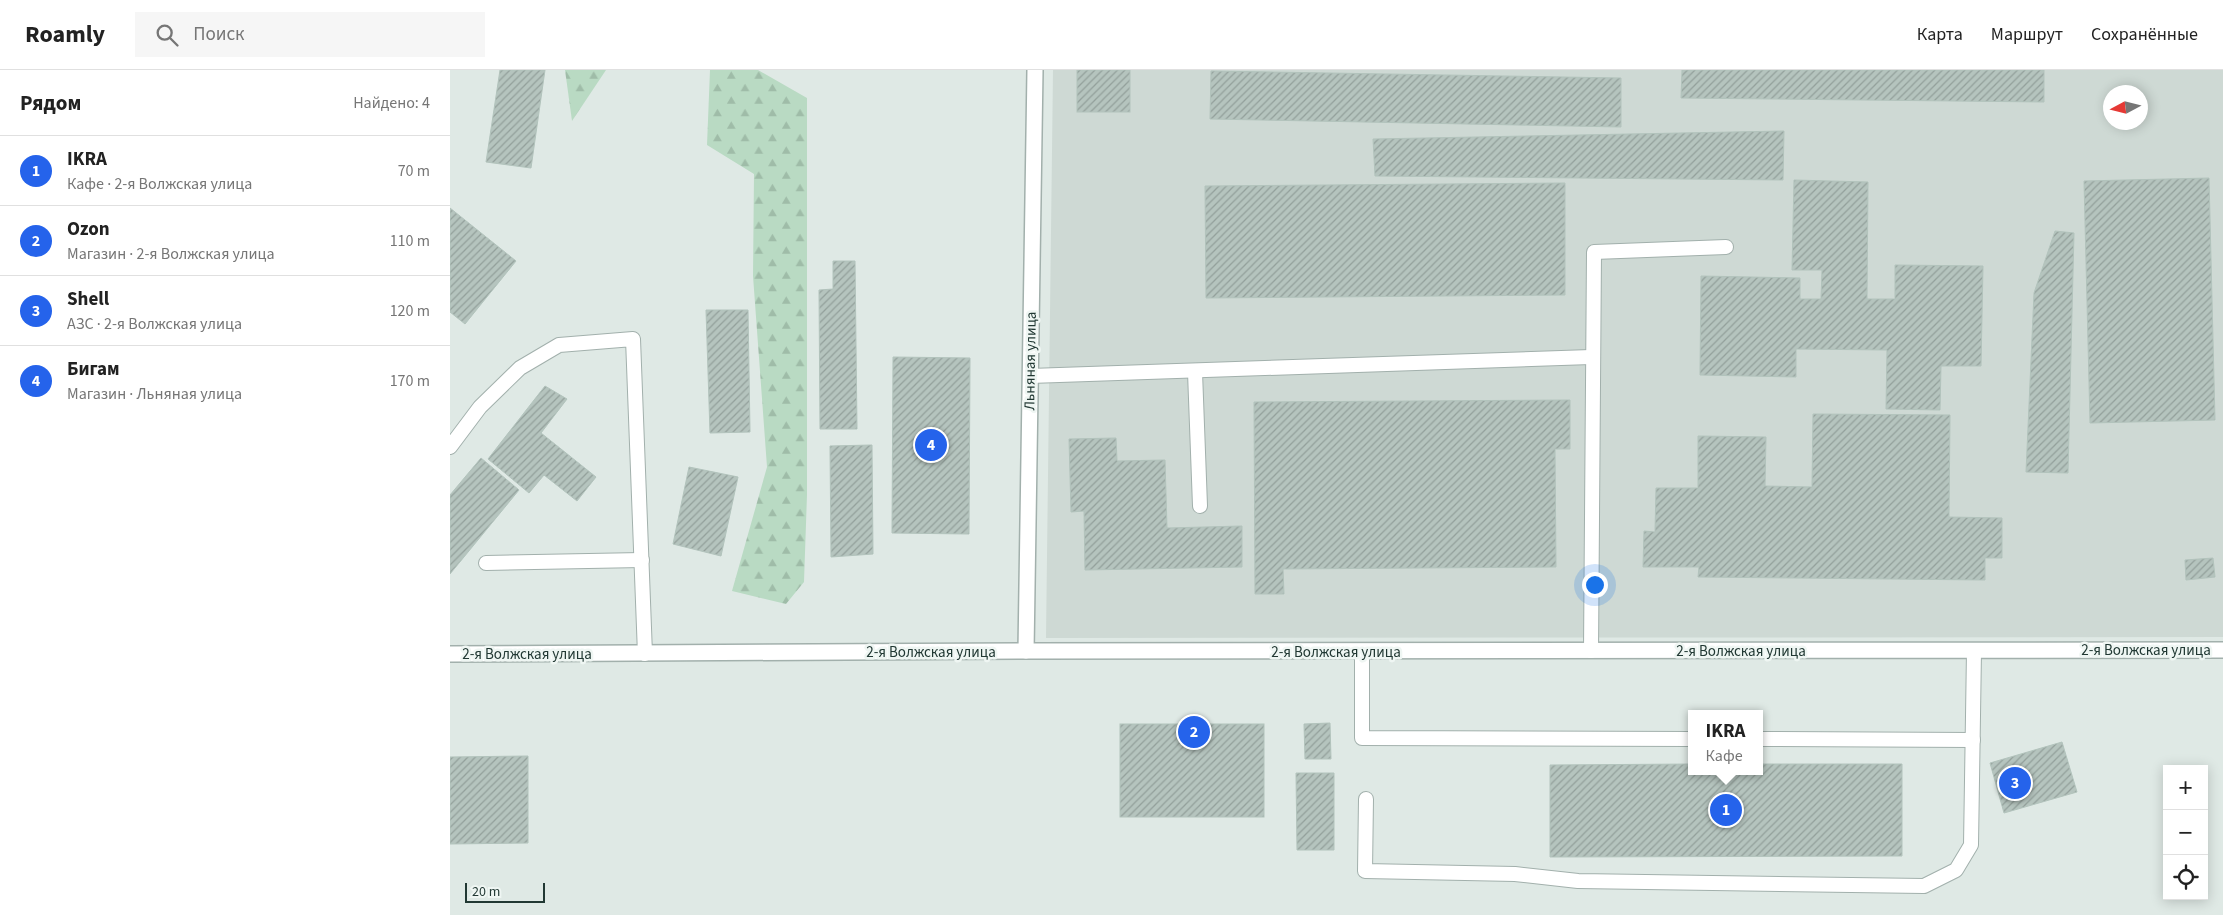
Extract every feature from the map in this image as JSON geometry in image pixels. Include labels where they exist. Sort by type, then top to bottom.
[{"type":"street","name":"Льняная улица","points":[[1026,651],[1035,70]]},
{"type":"street","name":"2-я Волжская улица","points":[[450,654],[1026,651],[2223,650]]},
{"type":"lane","points":[[1591,651],[1591,357],[1594,252],[1726,247]]},
{"type":"lane","points":[[450,447],[480,407],[520,368],[559,345],[633,339],[645,654]]},
{"type":"lane","points":[[1030,376],[1195,372],[1591,357]]},
{"type":"lane","points":[[1195,372],[1200,506]]},
{"type":"lane","points":[[486,563],[642,560]]},
{"type":"lane","points":[[1366,799],[1365,871],[1514,874],[1578,881],[1924,886],[1956,870],[1972,845],[1974,651]]},
{"type":"lane","points":[[1362,652],[1362,738],[1688,739]]},
{"type":"lane","points":[[1763,739],[1973,740]]},
{"type":"shaded area","points":[[1053,70],[2223,70],[2223,637],[1046,638]]},
{"type":"green space","points":[[565,70],[606,70],[572,121]]},
{"type":"green space","points":[[710,70],[758,70],[807,98],[807,495],[804,582],[786,604],[732,591],[767,467],[753,276],[754,174],[707,145]]},
{"type":"building","points":[[500,70],[545,70],[531,168],[486,162]]},
{"type":"building","points":[[1077,70],[1130,70],[1130,112],[1077,112]]},
{"type":"building","points":[[1682,70],[2044,70],[2044,102],[1681,98]]},
{"type":"building","points":[[1211,71],[1621,78],[1621,127],[1210,119]]},
{"type":"building","points":[[1784,131],[1783,180],[1375,176],[1373,139]]},
{"type":"building","points":[[2209,178],[2215,420],[2090,423],[2084,181]]},
{"type":"building","points":[[1794,180],[1868,182],[1867,299],[1895,299],[1895,265],[1983,266],[1981,366],[1941,366],[1940,410],[1886,409],[1887,350],[1796,349],[1796,377],[1700,375],[1701,276],[1800,278],[1800,299],[1821,299],[1822,270],[1792,270]]},
{"type":"building","points":[[1565,183],[1565,295],[1206,298],[1205,186]]},
{"type":"building","points":[[450,208],[516,261],[465,324],[450,312]]},
{"type":"building","points":[[2055,231],[2074,233],[2068,473],[2026,472],[2034,293]]},
{"type":"building","points":[[833,261],[855,261],[857,429],[820,429],[819,290],[833,289]]},
{"type":"building","points":[[706,310],[748,310],[750,432],[710,433]]},
{"type":"building","points":[[893,357],[970,358],[969,534],[892,533]]},
{"type":"building","points":[[545,386],[567,399],[541,433],[596,477],[577,501],[544,475],[529,493],[488,459]]},
{"type":"building","points":[[1570,400],[1570,449],[1555,449],[1556,567],[1283,569],[1284,594],[1255,594],[1254,402]]},
{"type":"building","points":[[1813,414],[1950,415],[1949,517],[2002,518],[2002,558],[1985,558],[1985,580],[1698,577],[1699,567],[1643,567],[1644,531],[1655,532],[1656,488],[1698,488],[1698,436],[1766,437],[1765,486],[1812,487]]},
{"type":"building","points":[[1116,438],[1117,461],[1165,460],[1167,528],[1242,526],[1242,567],[1085,570],[1084,511],[1071,512],[1069,439]]},
{"type":"building","points":[[872,445],[873,554],[831,557],[830,446]]},
{"type":"building","points":[[481,458],[519,490],[450,574],[450,495]]},
{"type":"building","points":[[689,467],[738,477],[721,556],[673,544]]},
{"type":"building","points":[[2213,558],[2215,577],[2186,580],[2185,560]]},
{"type":"building","points":[[1330,723],[1331,759],[1305,759],[1304,724]]},
{"type":"building","points":[[1120,724],[1264,724],[1264,817],[1120,817]]},
{"type":"building","points":[[2062,742],[2077,792],[2004,813],[1990,763]]},
{"type":"building","points":[[528,756],[528,843],[450,844],[450,757]]},
{"type":"building","points":[[1688,764],[1688,775],[1763,775],[1763,764],[1902,764],[1902,856],[1550,857],[1550,765]]},
{"type":"building","points":[[1296,773],[1334,773],[1334,850],[1297,850]]},
{"type":"place","name":"Бигам","points":[[931,445]]},
{"type":"place","name":"Ozon","points":[[1194,732]]},
{"type":"place","name":"Shell","points":[[2015,783]]},
{"type":"place","name":"IKRA","points":[[1726,810]]}]
